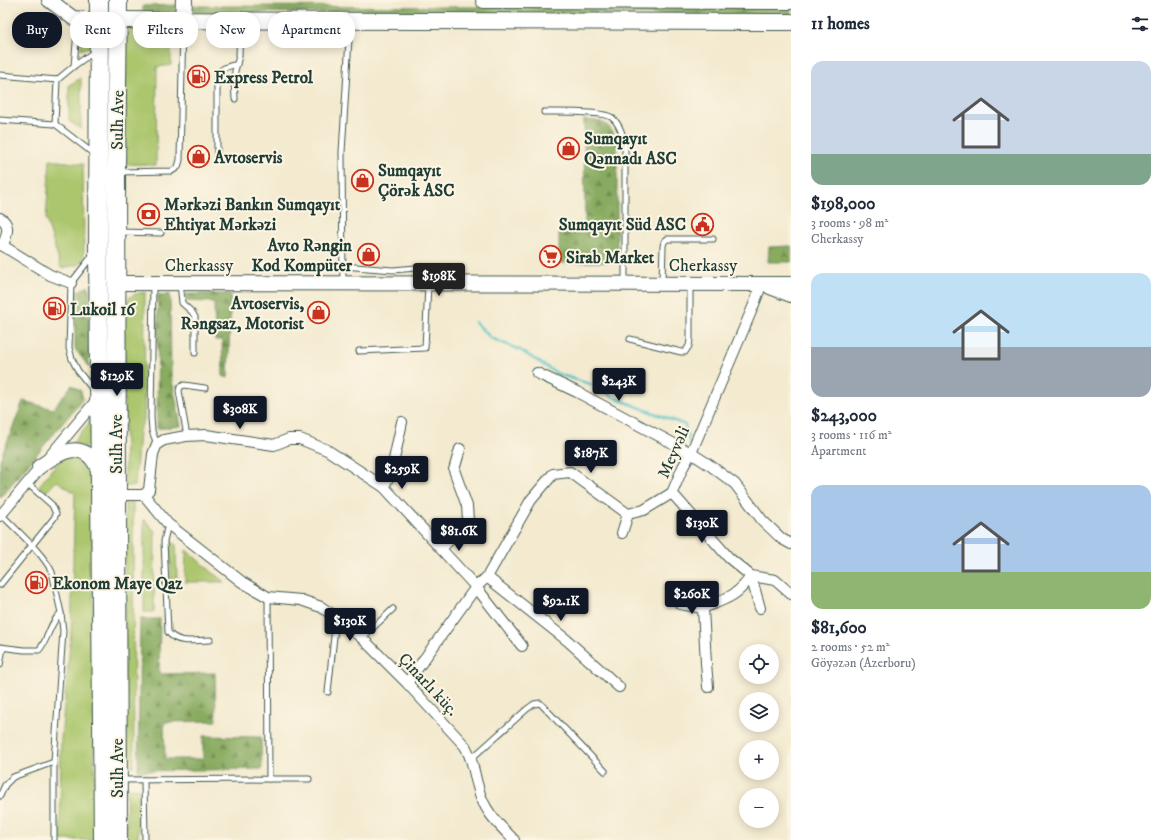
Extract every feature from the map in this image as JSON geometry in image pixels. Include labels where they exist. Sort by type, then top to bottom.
[{"type":"highway","name":"Sulh Ave","points":[[99,0],[99,12]]},
{"type":"highway","name":"Sulh Ave","points":[[118,0],[119,12]]},
{"type":"highway","name":"Sulh Ave","points":[[99,48],[98,249],[102,840]]},
{"type":"highway","name":"Sulh Ave","points":[[118,48],[116,172],[118,840]]},
{"type":"main road","points":[[183,12],[184,0]]},
{"type":"main road","points":[[484,0],[791,1]]},
{"type":"main road","points":[[355,20],[791,22]]},
{"type":"street","points":[[49,0],[70,16]]},
{"type":"street","points":[[0,218],[7,223],[8,229],[2,246],[50,275],[71,283]]},
{"type":"street","name":"Cherkassy","points":[[116,283],[791,284]]},
{"type":"street","name":"Cherkassy","points":[[762,284],[791,295]]},
{"type":"street","name":"Meyvəli","points":[[628,514],[644,510],[672,493],[745,328],[762,284]]},
{"type":"street","points":[[537,373],[577,392],[691,453],[711,466],[735,484],[762,520],[782,539],[791,544]]},
{"type":"street","points":[[1,515],[99,397],[116,379]]},
{"type":"street","points":[[384,487],[392,469],[402,422]]},
{"type":"street","points":[[117,495],[144,495],[148,490],[153,454],[157,444],[164,440],[206,435],[274,445],[289,439],[300,439],[327,450],[384,487],[476,587],[522,646]]},
{"type":"street","points":[[441,549],[468,520],[468,506],[454,470],[460,449]]},
{"type":"street","points":[[39,468],[54,456],[62,452],[78,451],[85,453],[95,461],[100,474]]},
{"type":"street","points":[[406,683],[476,587],[487,577],[531,500],[553,474],[570,472],[628,514],[622,533]]},
{"type":"street","points":[[672,493],[729,558],[751,576],[775,580],[791,594]]},
{"type":"street","name":"Çinarlı küç.","points":[[144,495],[168,524],[242,582],[268,597],[301,600],[321,607],[336,616],[362,638],[465,746],[472,758],[478,789],[486,807],[494,820],[514,840]]},
{"type":"street","points":[[680,604],[703,608],[728,598],[743,588],[751,576]]},
{"type":"street","points":[[751,576],[760,608]]},
{"type":"street","points":[[487,577],[568,641],[618,687]]},
{"type":"street","points":[[703,608],[708,687]]},
{"type":"lane","points":[[74,66],[76,48]]},
{"type":"lane","points":[[0,75],[57,80],[99,48]]},
{"type":"lane","points":[[116,172],[172,171],[178,167],[180,160],[182,48]]},
{"type":"lane","points":[[235,99],[234,80],[239,48]]},
{"type":"lane","points":[[343,284],[342,152],[348,48]]},
{"type":"lane","points":[[217,158],[217,77],[222,68],[237,64]]},
{"type":"lane","points":[[55,124],[57,80]]},
{"type":"lane","points":[[544,112],[599,114],[611,118],[621,131],[625,142],[625,283]]},
{"type":"lane","points":[[0,120],[55,124],[98,157]]},
{"type":"lane","points":[[116,232],[161,233]]},
{"type":"lane","points":[[662,283],[663,246],[667,239],[713,240]]},
{"type":"lane","points":[[98,249],[71,283],[69,348],[72,359],[78,371],[99,397]]},
{"type":"lane","points":[[343,266],[393,270],[416,268],[422,273],[425,284],[425,348],[359,351]]},
{"type":"lane","points":[[153,283],[151,417],[152,431],[157,444]]},
{"type":"lane","points":[[180,283],[182,303],[192,312],[194,317],[195,353]]},
{"type":"lane","points":[[630,339],[685,352],[690,340],[690,283]]},
{"type":"lane","points":[[188,436],[179,390],[180,387],[184,385],[205,388]]},
{"type":"lane","points":[[0,585],[56,514],[52,505],[27,483]]},
{"type":"lane","points":[[1,515],[32,546],[49,566],[52,572],[61,613],[63,631],[54,762],[54,840]]},
{"type":"lane","points":[[168,524],[164,541],[168,632],[172,638],[181,641],[210,640]]},
{"type":"lane","points":[[268,597],[268,779]]},
{"type":"lane","points":[[362,638],[393,608]]},
{"type":"lane","points":[[0,665],[2,647],[39,650],[42,647],[52,624],[61,613]]},
{"type":"lane","points":[[328,692],[336,616]]},
{"type":"lane","points":[[472,758],[527,709],[534,704],[540,703],[605,771]]},
{"type":"lane","points":[[0,796],[5,785],[13,777],[54,762]]},
{"type":"lane","points":[[118,780],[309,779]]},
{"type":"lane","points":[[144,780],[145,840]]},
{"type":"green space","points":[[180,5],[180,12],[143,12],[143,6]]},
{"type":"green space","points":[[194,6],[791,8],[791,15],[194,12]]},
{"type":"green space","points":[[126,30],[133,30],[133,48],[171,48],[171,65],[157,67],[156,165],[125,164]]},
{"type":"green space","points":[[81,78],[81,129],[69,121],[69,85]]},
{"type":"green space","points":[[584,120],[596,121],[605,124],[611,130],[617,141],[617,262],[559,263],[559,234],[585,233]]},
{"type":"green space","points":[[50,160],[83,164],[84,253],[83,259],[78,265],[61,268],[46,219]]},
{"type":"green space","points":[[791,246],[791,262],[768,262],[769,247]]},
{"type":"green space","points":[[89,286],[89,367],[75,349],[75,292]]},
{"type":"green space","points":[[145,292],[144,420],[139,431],[135,486],[125,486],[124,306],[128,299],[132,296]]},
{"type":"green space","points":[[170,294],[171,375],[181,426],[157,429],[158,295]]},
{"type":"green space","points":[[185,294],[231,294],[228,378],[223,376],[222,340],[215,340],[214,302],[185,301]]},
{"type":"green space","points":[[72,385],[81,391],[83,399],[0,498],[0,460],[23,401],[53,409]]},
{"type":"green space","points":[[91,420],[91,447],[72,444]]},
{"type":"green space","points":[[74,457],[83,459],[92,468],[95,840],[60,840],[61,739],[71,634],[75,493],[57,481],[46,492],[39,486],[56,464],[62,459]]},
{"type":"green space","points":[[133,502],[134,766],[124,767],[125,503]]},
{"type":"green space","points":[[144,519],[155,531],[154,612],[144,612]]},
{"type":"green space","points":[[170,540],[176,545],[177,582],[171,583]]},
{"type":"green space","points":[[186,550],[224,582],[185,582]]},
{"type":"green space","points":[[140,619],[160,619],[159,674],[215,673],[216,721],[164,722],[165,759],[203,759],[203,736],[261,737],[262,769],[138,771]]},
{"type":"green space","points":[[126,788],[139,788],[138,840],[127,840]]},
{"type":"waterway","points":[[475,322],[491,338],[520,350],[558,374],[593,385],[615,398],[685,425],[690,444]]},
{"type":"place","name":"Express Petrol","points":[[198,77]]},
{"type":"place","name":"Sumqayıt Qənnadı ASC","points":[[569,148]]},
{"type":"place","name":"Avtoservis","points":[[198,157]]},
{"type":"place","name":"Sumqayıt Çörək ASC","points":[[363,180]]},
{"type":"place","name":"Mərkəzi Bankın Sumqayıt Ehtiyat Mərkəzi","points":[[148,214]]},
{"type":"place","name":"Sumqayıt Süd ASC","points":[[702,224]]},
{"type":"place","name":"Avto Rəngin Kod Kompüter","points":[[368,255]]},
{"type":"place","name":"Sirab Market","points":[[551,257]]},
{"type":"place","name":"Lukoil 16","points":[[55,309]]},
{"type":"place","name":"Avtoservis, Rəngsaz, Motorist","points":[[319,313]]},
{"type":"place","name":"Ekonom Maye Qaz","points":[[36,583]]}]
